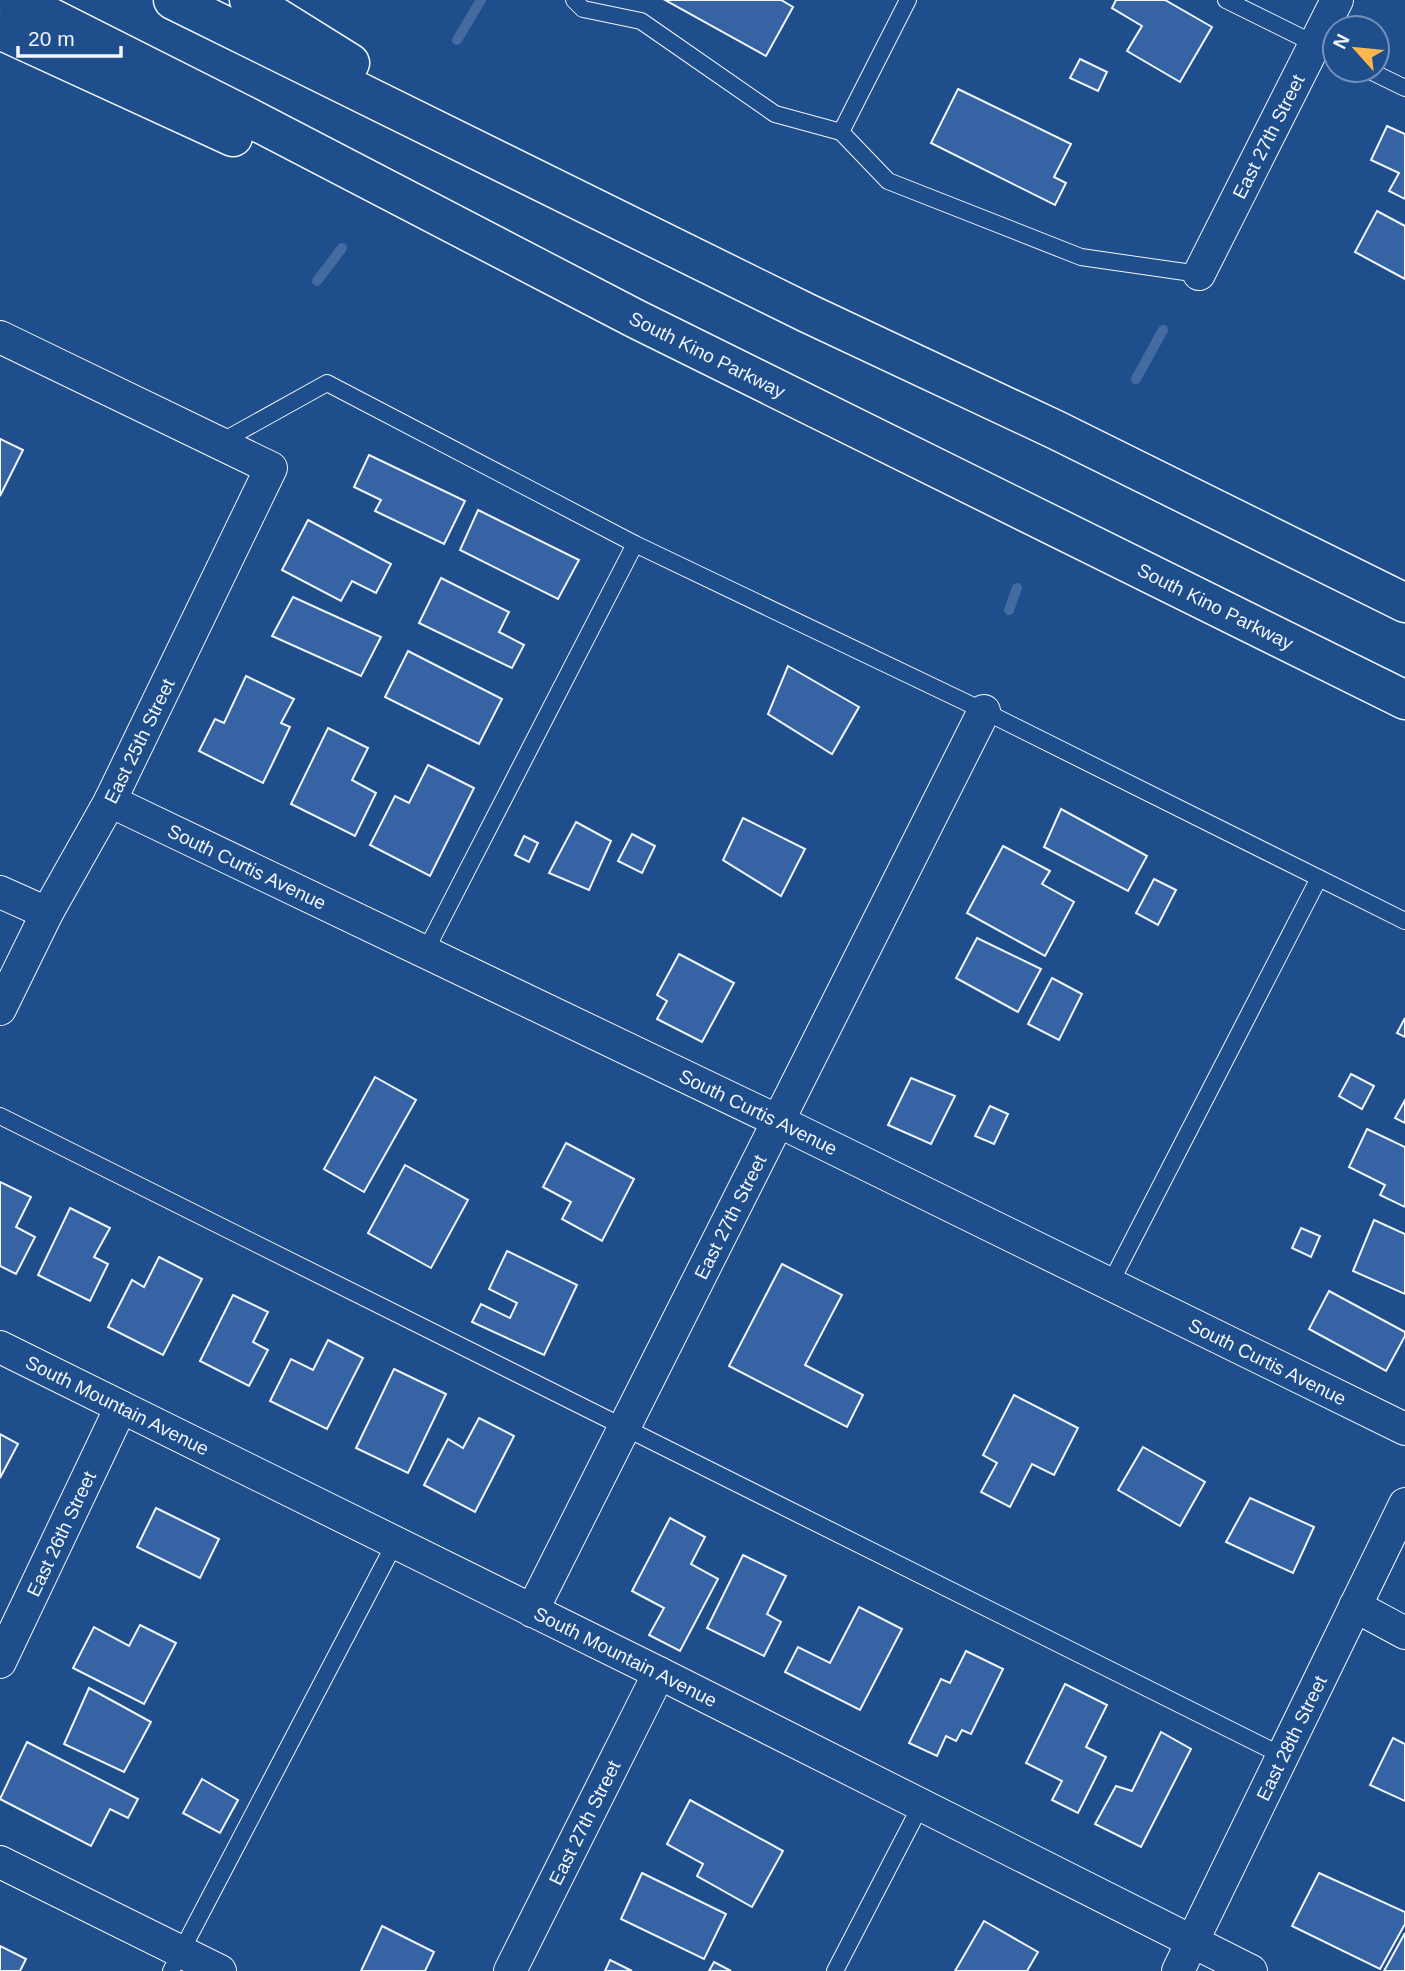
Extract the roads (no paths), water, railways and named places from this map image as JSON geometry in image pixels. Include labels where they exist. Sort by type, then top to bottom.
[{"type":"main road","name":"South Kino Parkway","points":[[16,0],[232,108],[636,318],[1405,700]]},
{"type":"main road","points":[[173,0],[539,182],[807,313],[1056,430],[1405,603]]},
{"type":"main road","points":[[249,0],[539,182]]},
{"type":"main road","points":[[0,30],[636,318]]},
{"type":"street","name":"East 27th Street","points":[[1199,274],[1321,56]]},
{"type":"street","points":[[0,337],[219,443]]},
{"type":"street","name":"East 25th Street","points":[[0,1009],[47,913],[110,801],[271,468],[219,443]]},
{"type":"street","name":"East 27th Street","points":[[533,1611],[984,711]]},
{"type":"street","name":"South Curtis Avenue","points":[[110,801],[778,1121],[1405,1429]]},
{"type":"street","points":[[0,892],[47,913]]},
{"type":"street","name":"South Mountain Avenue","points":[[0,1347],[659,1672],[1251,1971]]},
{"type":"street","name":"East 26th Street","points":[[0,1662],[121,1407]]},
{"type":"street","name":"East 28th Street","points":[[1178,1971],[1405,1504]]},
{"type":"street","points":[[1355,1606],[1405,1633]]},
{"type":"street","name":"East 27th Street","points":[[510,1971],[659,1672]]},
{"type":"street","points":[[0,1862],[176,1961],[220,1971]]},
{"type":"lane","points":[[574,0],[583,9],[641,20],[775,114],[841,132],[887,181],[1081,257],[1199,274]]},
{"type":"lane","points":[[841,132],[908,0]]},
{"type":"lane","points":[[1226,0],[1321,47]]},
{"type":"lane","points":[[219,443],[327,383],[635,544],[984,711],[1405,921]]},
{"type":"lane","points":[[425,951],[635,544]]},
{"type":"lane","points":[[1110,1284],[1319,878]]},
{"type":"lane","points":[[0,1116],[1283,1756]]},
{"type":"lane","points":[[176,1961],[395,1543]]},
{"type":"lane","points":[[835,1971],[921,1805]]},
{"type":"waterway","points":[[457,40],[481,0]]},
{"type":"waterway","points":[[317,281],[342,248]]},
{"type":"waterway","points":[[1136,379],[1163,330]]},
{"type":"waterway","points":[[1009,610],[1017,588]]}]
